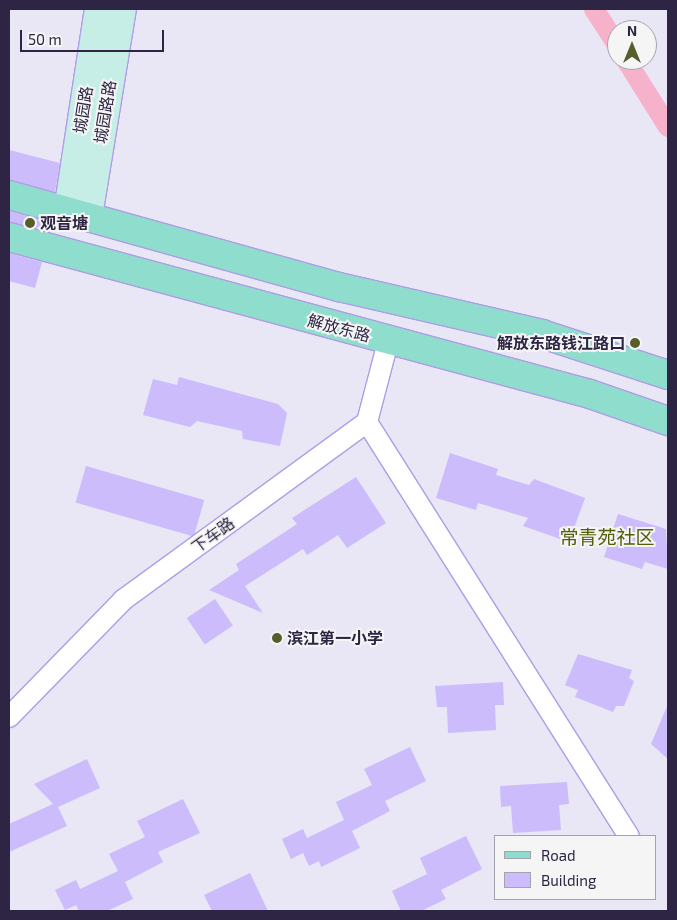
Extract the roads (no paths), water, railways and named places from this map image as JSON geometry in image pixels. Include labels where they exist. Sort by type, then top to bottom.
[{"type":"main road","points":[[9,195],[339,286],[542,334],[668,375]]},
{"type":"main road","name":"解放东路","points":[[9,237],[388,342],[590,394],[668,421]]},
{"type":"street","name":"城园路","points":[[78,213],[99,9]]},
{"type":"street","name":"城园路路","points":[[78,213],[122,9]]},
{"type":"street","points":[[388,342],[367,422],[628,835]]},
{"type":"street","name":"下车路","points":[[9,717],[123,600],[367,422]]},
{"type":"waterway","points":[[594,9],[607,29]]},
{"type":"waterway","points":[[632,70],[668,127]]},
{"type":"place","name":"观音塘","points":[[30,223]]},
{"type":"place","name":"解放东路钱江路口","points":[[635,343]]},
{"type":"place","name":"滨江第一小学","points":[[277,638]]},
{"type":"district","name":"常青苑社区","points":[[607,537]]}]
